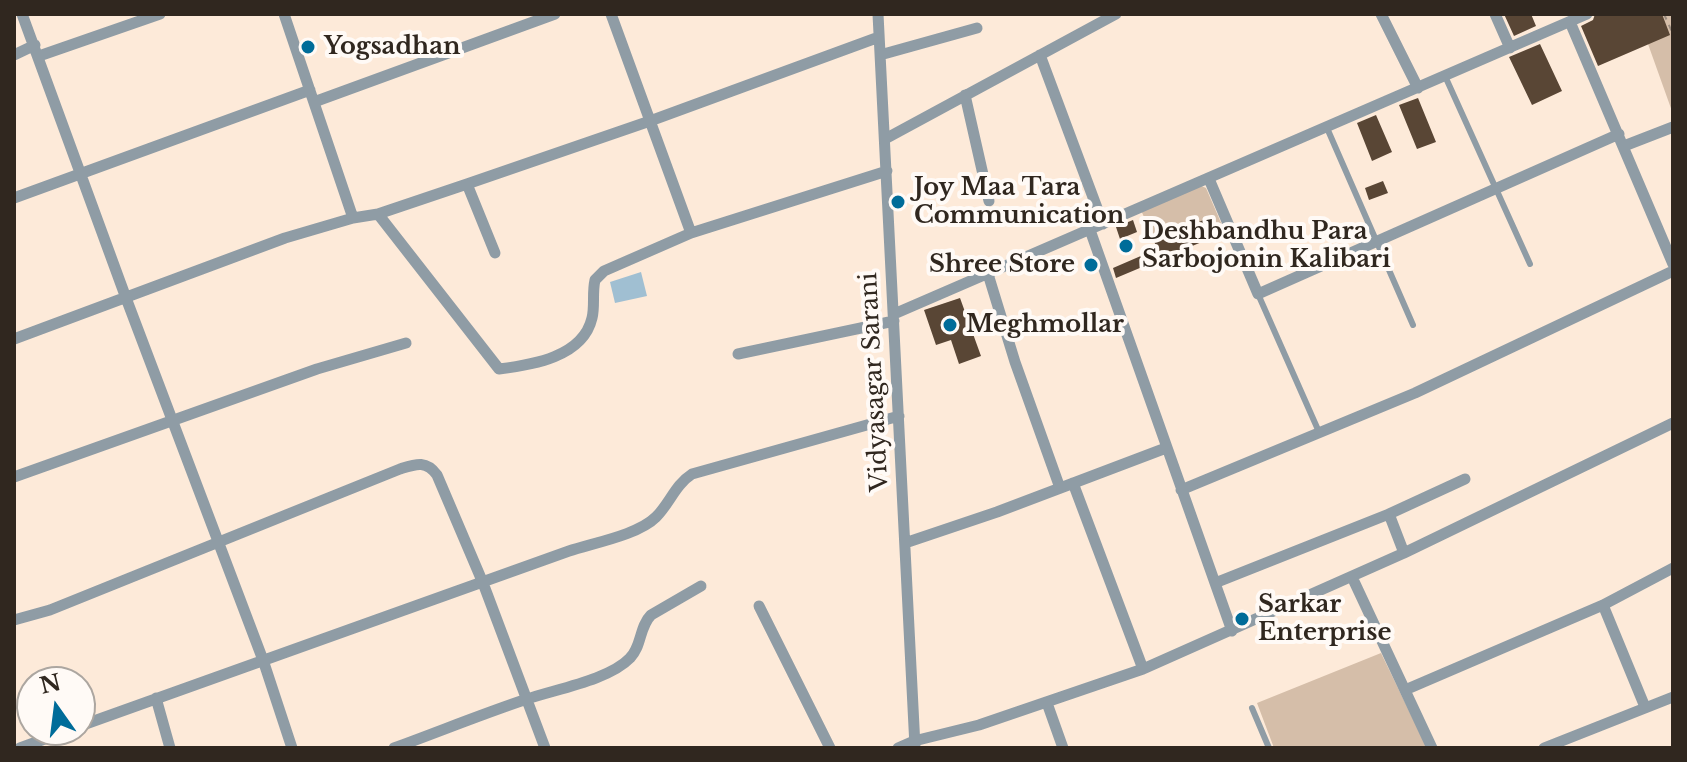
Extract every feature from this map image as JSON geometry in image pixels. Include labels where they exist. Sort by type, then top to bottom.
[{"type":"street","points":[[22,14],[263,660],[292,748]]},
{"type":"street","points":[[14,55],[160,14]]},
{"type":"street","points":[[284,14],[353,218]]},
{"type":"street","points":[[14,198],[555,14]]},
{"type":"street","points":[[611,14],[691,233]]},
{"type":"street","name":"Vidyasagar Sarani","points":[[878,14],[914,744]]},
{"type":"street","points":[[885,139],[1116,14]]},
{"type":"street","points":[[1381,14],[1418,88]]},
{"type":"street","points":[[1495,14],[1510,48]]},
{"type":"street","points":[[738,354],[894,318],[988,274],[1587,14]]},
{"type":"street","points":[[1570,22],[1673,264]]},
{"type":"street","points":[[880,55],[977,28]]},
{"type":"street","points":[[14,339],[285,238],[378,214],[467,184],[879,37]]},
{"type":"street","points":[[1040,55],[1103,224]]},
{"type":"street","points":[[965,95],[989,201]]},
{"type":"street","points":[[1209,179],[1258,294],[1496,190],[1621,140],[1673,127]]},
{"type":"street","points":[[378,214],[499,369],[541,360],[577,344],[592,319],[594,287],[598,276],[691,233],[887,171]]},
{"type":"street","points":[[467,184],[495,253]]},
{"type":"street","points":[[1090,230],[1232,631]]},
{"type":"street","points":[[1181,490],[1415,393],[1673,271]]},
{"type":"street","points":[[988,274],[1015,362],[1060,488]]},
{"type":"street","points":[[14,477],[317,369],[406,343]]},
{"type":"street","points":[[96,720],[649,523],[679,483],[692,474],[899,416]]},
{"type":"street","points":[[898,748],[979,725],[1143,669],[1404,553],[1673,423]]},
{"type":"street","points":[[905,543],[1166,448]]},
{"type":"street","points":[[14,620],[50,610],[400,469],[422,463],[431,467],[437,475],[483,583],[545,748]]},
{"type":"street","points":[[1215,583],[1389,514],[1465,479]]},
{"type":"street","points":[[1073,483],[1143,669]]},
{"type":"street","points":[[1389,514],[1404,553]]},
{"type":"street","points":[[1405,690],[1603,605],[1673,568]]},
{"type":"street","points":[[1352,577],[1432,748]]},
{"type":"street","points":[[394,748],[609,672],[624,663],[638,647],[645,622],[651,615],[701,586]]},
{"type":"street","points":[[1603,605],[1645,707]]},
{"type":"street","points":[[759,606],[830,748]]},
{"type":"street","points":[[1544,748],[1673,697]]},
{"type":"street","points":[[156,698],[170,748]]},
{"type":"street","points":[[1047,703],[1063,748]]},
{"type":"lane","points":[[1445,76],[1530,264]]},
{"type":"lane","points":[[1327,128],[1413,325]]},
{"type":"lane","points":[[1258,294],[1319,432]]},
{"type":"lane","points":[[1252,708],[1269,748]]},
{"type":"path","points":[[1664,14],[1672,32]]},
{"type":"shaded area","points":[[1661,14],[1673,14],[1673,114],[1648,44]]},
{"type":"shaded area","points":[[1199,185],[1206,188],[1225,232],[1216,236],[1208,218],[1154,241],[1141,210]]},
{"type":"shaded area","points":[[1381,653],[1427,748],[1274,748],[1257,703]]},
{"type":"water","points":[[641,272],[647,296],[615,303],[610,282]]},
{"type":"building","points":[[1504,14],[1531,14],[1536,26],[1514,36]]},
{"type":"building","points":[[1595,14],[1662,14],[1670,35],[1598,66],[1581,26],[1593,20]]},
{"type":"building","points":[[1540,44],[1562,91],[1532,105],[1509,57]]},
{"type":"building","points":[[1418,98],[1436,142],[1417,149],[1399,105]]},
{"type":"building","points":[[1376,115],[1392,152],[1372,161],[1357,123]]},
{"type":"building","points":[[1383,181],[1388,193],[1369,200],[1365,188]]},
{"type":"building","points":[[1208,218],[1216,236],[1116,278],[1113,268],[1157,249],[1154,241]]},
{"type":"building","points":[[1133,220],[1137,232],[1120,239],[1116,227]]},
{"type":"building","name":"Meghmollar","points":[[960,298],[981,356],[959,364],[951,340],[936,345],[924,310]]},
{"type":"place","name":"Yogsadhan","points":[[308,47]]},
{"type":"place","name":"Joy Maa Tara Communication","points":[[898,202]]},
{"type":"place","name":"Deshbandhu Para Sarbojonin Kalibari","points":[[1126,246]]},
{"type":"place","name":"Shree Store","points":[[1091,265]]},
{"type":"place","name":"Meghmollar","points":[[950,325]]},
{"type":"place","name":"Sarkar Enterprise","points":[[1242,619]]}]
